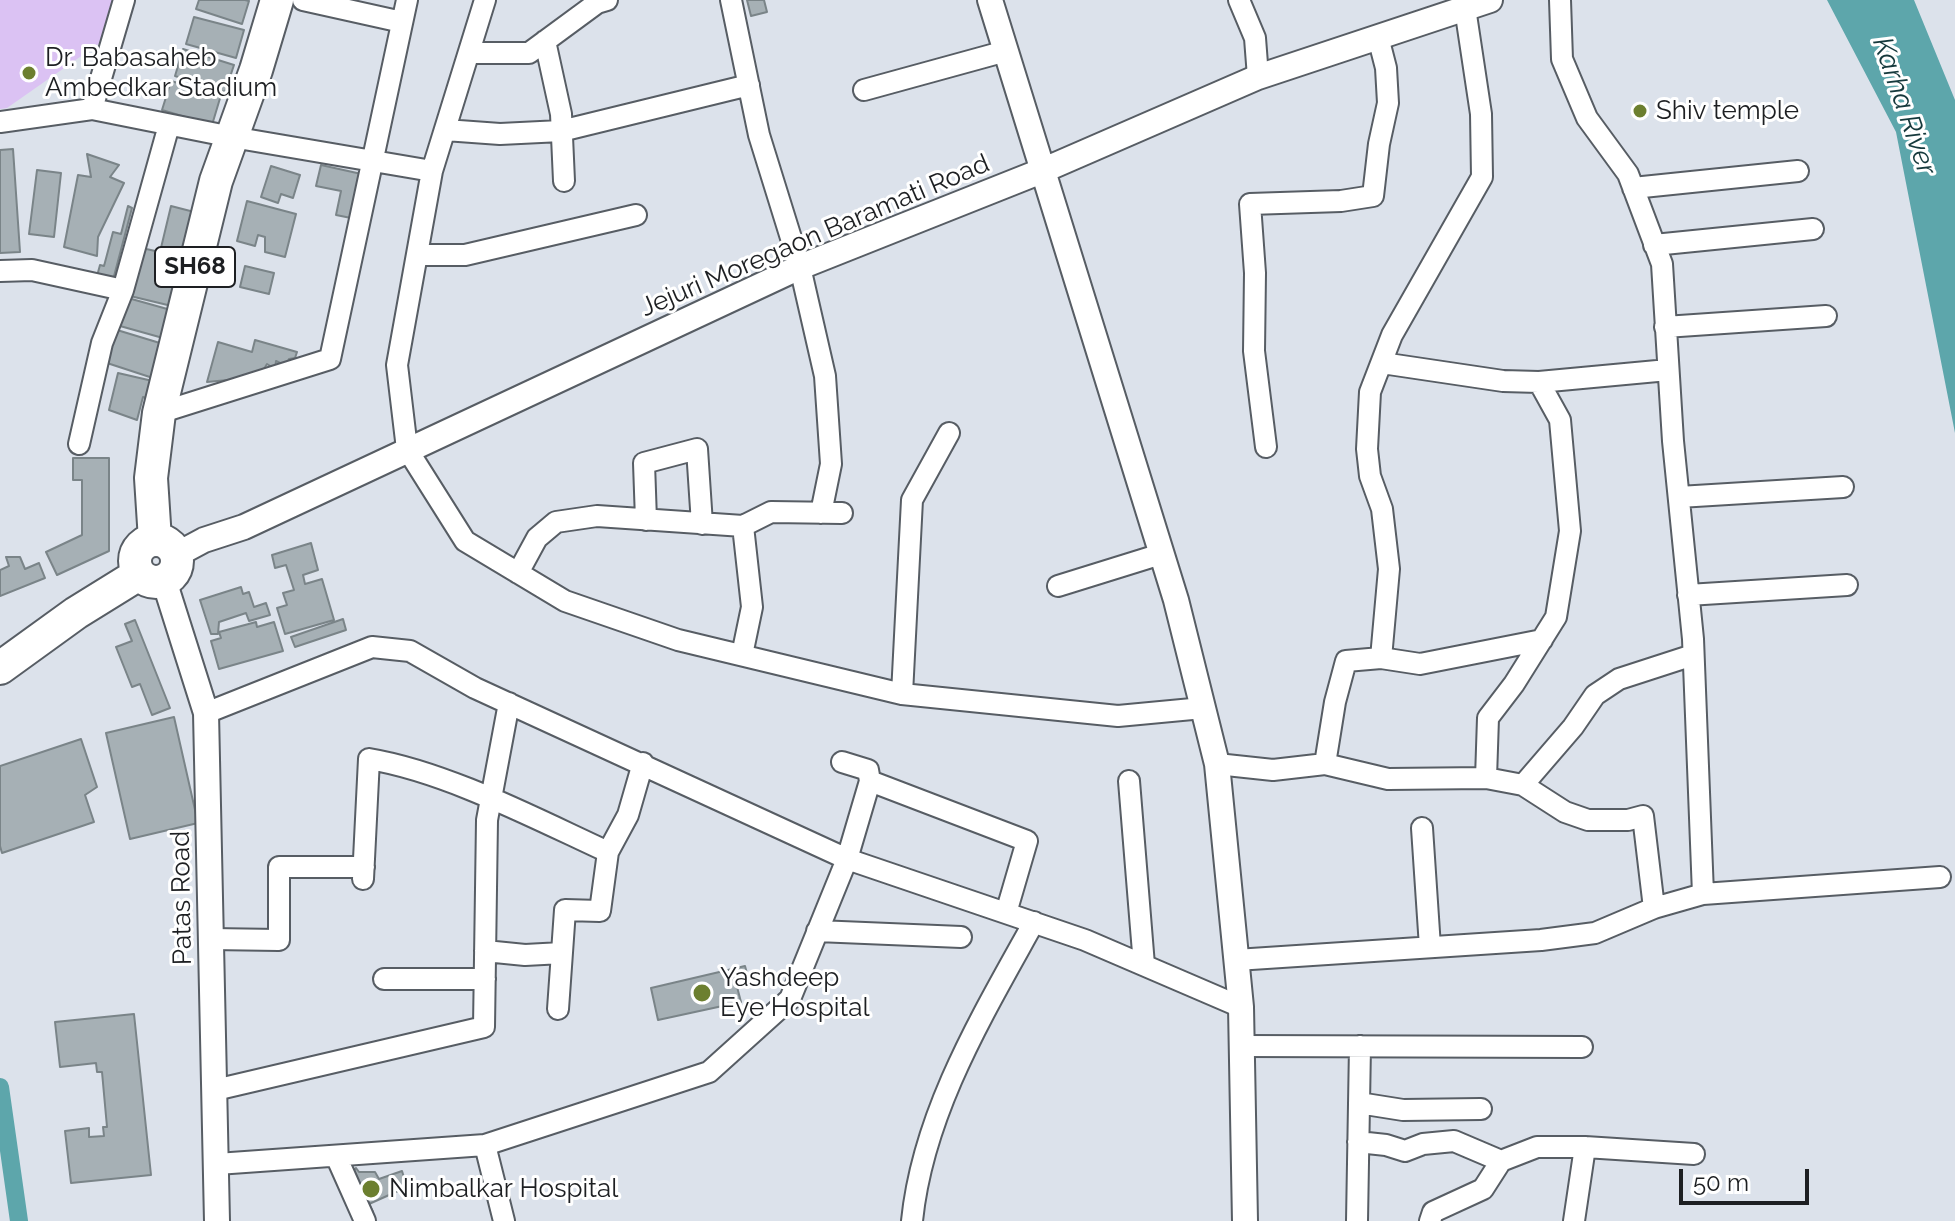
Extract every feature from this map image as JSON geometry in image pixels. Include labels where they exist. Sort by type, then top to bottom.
[{"type":"main road","name":"SH68","points":[[158,562],[151,478],[159,413],[216,181],[277,0]]},
{"type":"main road","points":[[0,668],[76,613],[158,562]]},
{"type":"street","points":[[92,109],[124,0]]},
{"type":"street","points":[[303,0],[402,22]]},
{"type":"street","points":[[159,413],[330,359],[407,0]]},
{"type":"street","points":[[485,0],[432,171],[397,365],[407,449],[465,541],[565,601],[678,640],[902,694],[1118,716],[1203,708]]},
{"type":"street","points":[[518,573],[537,538],[556,522],[597,516],[743,526],[771,512],[831,513],[825,376],[800,267],[759,135],[731,0]]},
{"type":"street","points":[[990,0],[1176,600],[1217,764],[1241,1007],[1245,1221]]},
{"type":"street","points":[[1239,0],[1255,38],[1258,77]]},
{"type":"street","name":"Jejuri Moregaon Baramati Road","points":[[158,562],[204,540],[244,527],[800,267],[1044,170],[1258,77],[1490,0]]},
{"type":"street","points":[[1560,0],[1562,59],[1587,118],[1628,174],[1662,264],[1693,655],[1703,894]]},
{"type":"street","points":[[471,53],[529,53],[600,1]]},
{"type":"street","points":[[1381,658],[1389,569],[1382,509],[1370,476],[1367,449],[1370,392],[1392,335],[1482,177],[1481,114],[1465,8]]},
{"type":"street","points":[[1266,447],[1254,351],[1255,273],[1250,204],[1341,201],[1373,196],[1388,103],[1386,68],[1378,37]]},
{"type":"street","points":[[545,41],[561,114],[564,181]]},
{"type":"street","points":[[864,90],[1006,51]]},
{"type":"street","points":[[445,130],[500,134],[561,131],[749,85]]},
{"type":"street","points":[[0,122],[92,109],[232,137],[432,171]]},
{"type":"street","points":[[79,444],[102,343],[123,290],[169,125]]},
{"type":"street","points":[[1633,188],[1798,171]]},
{"type":"street","points":[[417,255],[465,255],[636,215]]},
{"type":"street","points":[[1654,245],[1813,229]]},
{"type":"street","points":[[0,271],[32,270],[123,290]]},
{"type":"street","points":[[1665,327],[1826,316]]},
{"type":"street","points":[[1382,363],[1503,381],[1539,382],[1668,370]]},
{"type":"street","points":[[1486,778],[1488,718],[1514,684],[1556,617],[1570,531],[1560,420],[1539,382]]},
{"type":"street","points":[[902,694],[912,500],[949,433]]},
{"type":"street","points":[[646,520],[644,463],[697,449],[702,524]]},
{"type":"street","points":[[1679,497],[1843,487]]},
{"type":"street","points":[[742,655],[752,607],[743,526]]},
{"type":"street","points":[[1058,586],[1161,554]]},
{"type":"street","name":"Patas Road","points":[[158,562],[206,713],[217,1221]]},
{"type":"street","points":[[1688,595],[1847,585]]},
{"type":"street","points":[[1325,764],[1335,702],[1346,661],[1381,658],[1420,664],[1542,640]]},
{"type":"street","points":[[206,713],[372,647],[410,651],[475,688],[847,859],[1085,940],[1241,1007]]},
{"type":"street","points":[[1523,785],[1573,727],[1595,695],[1619,679],[1693,655]]},
{"type":"street","points":[[215,1090],[484,1027],[487,820],[509,703]]},
{"type":"street","points":[[211,939],[279,940],[279,867],[364,873],[369,759],[396,763],[491,799],[608,852]]},
{"type":"street","points":[[217,1164],[485,1145],[709,1072],[790,999],[847,859],[870,781],[868,770],[842,762]]},
{"type":"street","points":[[558,1009],[565,910],[600,911],[608,852],[628,815],[643,763]]},
{"type":"street","points":[[1217,764],[1273,770],[1325,764],[1388,779],[1486,778],[1523,785],[1565,812],[1588,820],[1628,820],[1643,816],[1654,908]]},
{"type":"street","points":[[870,781],[1027,841],[1006,913]]},
{"type":"street","points":[[1129,781],[1144,965]]},
{"type":"street","points":[[1422,828],[1430,947]]},
{"type":"street","points":[[1236,960],[1541,940],[1595,933],[1654,908],[1703,894],[1940,877]]},
{"type":"street","points":[[912,1221],[915,1186],[952,1075],[1034,922]]},
{"type":"street","points":[[817,931],[961,937]]},
{"type":"street","points":[[485,951],[525,955],[562,953]]},
{"type":"street","points":[[384,979],[485,979]]},
{"type":"street","points":[[1242,1046],[1582,1047]]},
{"type":"street","points":[[1357,1221],[1360,1046]]},
{"type":"street","points":[[1359,1103],[1403,1110],[1481,1109]]},
{"type":"street","points":[[1358,1142],[1405,1151],[1423,1144],[1454,1141],[1501,1161]]},
{"type":"street","points":[[485,1145],[504,1221]]},
{"type":"street","points":[[1430,1221],[1433,1212],[1483,1189],[1501,1161],[1537,1147],[1694,1154]]},
{"type":"street","points":[[1574,1221],[1585,1147]]},
{"type":"street","points":[[336,1156],[365,1221]]},
{"type":"shaded area","name":"Dr. Babasaheb Ambedkar Stadium","points":[[0,0],[117,0],[107,38],[7,108],[0,109]]},
{"type":"water","name":"Karha River","points":[[1827,0],[1914,0],[1955,100],[1955,433],[1896,132]]},
{"type":"building","points":[[199,0],[249,1],[242,24],[196,9]]},
{"type":"building","points":[[747,0],[764,0],[767,12],[751,16]]},
{"type":"building","points":[[194,17],[244,30],[236,58],[186,44]]},
{"type":"building","points":[[183,49],[234,65],[225,92],[175,76]]},
{"type":"building","points":[[171,81],[221,95],[212,125],[162,110]]},
{"type":"building","points":[[13,149],[20,252],[0,253],[0,150]]},
{"type":"building","points":[[87,154],[119,165],[110,177],[124,183],[98,237],[97,256],[64,247],[78,175],[91,177]]},
{"type":"building","points":[[321,165],[366,175],[356,219],[336,215],[341,191],[316,186]]},
{"type":"building","points":[[271,166],[300,175],[293,198],[281,194],[278,203],[261,197]]},
{"type":"building","points":[[37,170],[61,173],[54,237],[29,234]]},
{"type":"building","points":[[247,201],[296,214],[285,257],[265,252],[265,237],[258,235],[255,246],[237,241]]},
{"type":"building","points":[[128,206],[132,208],[113,280],[97,276],[100,265],[104,266],[113,232],[121,234]]},
{"type":"building","points":[[171,206],[202,214],[180,308],[126,295],[137,247],[160,252]]},
{"type":"building","points":[[245,266],[274,273],[269,294],[240,287]]},
{"type":"building","points":[[128,298],[178,312],[170,340],[120,326]]},
{"type":"building","points":[[117,330],[173,347],[162,381],[107,363],[105,343]]},
{"type":"building","points":[[255,340],[297,352],[295,358],[289,359],[286,366],[276,361],[275,369],[267,364],[259,377],[207,382],[218,342],[252,352]]},
{"type":"building","points":[[118,373],[157,382],[152,400],[143,397],[137,420],[109,410]]},
{"type":"building","points":[[73,458],[109,458],[109,551],[57,575],[46,552],[82,535],[82,480],[73,480]]},
{"type":"building","points":[[311,543],[318,570],[303,575],[305,584],[322,579],[334,620],[285,634],[277,608],[287,605],[283,593],[294,590],[286,565],[275,568],[272,555]]},
{"type":"building","points":[[6,557],[20,557],[25,569],[39,563],[45,578],[0,596],[0,570],[9,566]]},
{"type":"building","points":[[241,587],[243,594],[249,592],[254,607],[266,603],[270,615],[249,621],[246,613],[219,622],[218,634],[211,634],[200,600]]},
{"type":"building","points":[[343,619],[346,630],[295,647],[291,637]]},
{"type":"building","points":[[135,620],[170,708],[152,715],[140,684],[132,687],[116,647],[132,641],[125,624]]},
{"type":"building","points":[[256,622],[257,627],[274,622],[283,651],[219,669],[211,641],[221,638],[219,632]]},
{"type":"building","points":[[174,717],[198,823],[130,839],[106,733]]},
{"type":"building","points":[[81,739],[97,787],[85,795],[94,822],[2,853],[0,766]]},
{"type":"building","points":[[745,966],[749,981],[736,983],[741,1002],[658,1020],[651,988]]},
{"type":"building","points":[[134,1014],[151,1175],[71,1183],[65,1131],[89,1128],[89,1137],[104,1136],[103,1127],[107,1127],[102,1072],[97,1072],[96,1063],[60,1067],[55,1022]]},
{"type":"building","points":[[356,1168],[359,1172],[375,1172],[379,1179],[402,1171],[407,1187],[369,1204],[373,1212],[366,1215],[349,1176]]},
{"type":"waterway","points":[[0,1087],[19,1221]]},
{"type":"place","name":"Dr. Babasaheb Ambedkar Stadium","points":[[29,73]]},
{"type":"place","name":"Shiv temple","points":[[1640,111]]},
{"type":"place","name":"Yashdeep Eye Hospital","points":[[702,993]]},
{"type":"place","name":"Nimbalkar Hospital","points":[[371,1189]]}]
